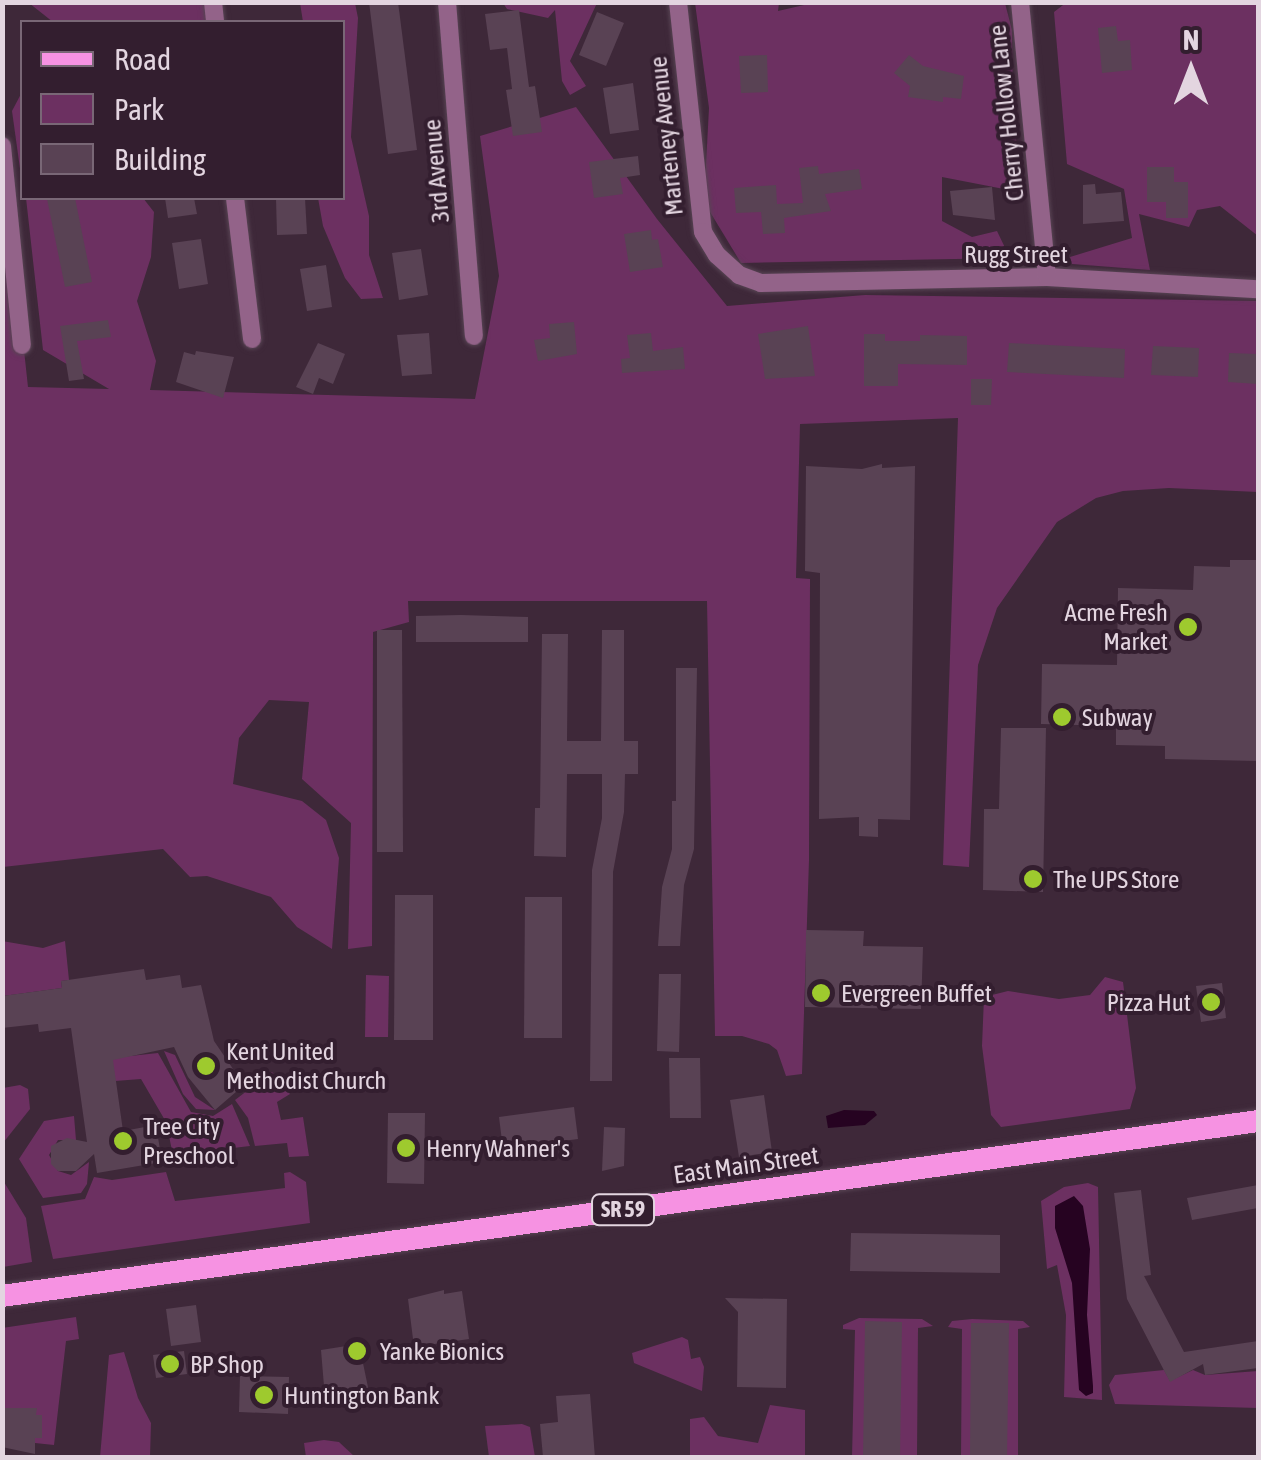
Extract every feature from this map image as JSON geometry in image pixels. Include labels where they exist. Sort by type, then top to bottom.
[{"type":"main road","name":"East Main Street","points":[[2,1296],[1258,1121]]},
{"type":"street","name":"3rd Avenue","points":[[447,2],[474,336]]},
{"type":"street","name":"Marteney Avenue","points":[[678,2],[703,232],[716,255],[739,275],[772,283]]},
{"type":"street","name":"Cherry Hollow Lane","points":[[1020,2],[1048,277]]},
{"type":"street","points":[[2,146],[22,346]]},
{"type":"street","points":[[234,200],[252,339]]},
{"type":"street","name":"Rugg Street","points":[[772,283],[1048,277],[1258,289]]},
{"type":"green space","points":[[817,2],[1005,3],[1012,30],[1013,120],[1025,193],[942,177],[942,221],[972,237],[997,231],[1010,258],[741,263],[704,202],[709,108],[695,3],[779,3],[778,11]]},
{"type":"green space","points":[[1067,2],[1258,3],[1258,236],[1220,206],[1197,210],[1189,227],[1139,214],[1150,270],[1072,264],[1070,257],[1132,238],[1124,189],[1067,164],[1054,12]]},
{"type":"green space","points":[[29,3],[205,3],[206,20],[50,20]]},
{"type":"green space","points":[[300,3],[355,3],[358,18],[351,137],[369,216],[369,255],[383,298],[361,299],[345,278],[323,226],[318,200],[345,200],[345,20],[303,20]]},
{"type":"green space","points":[[503,3],[597,3],[570,61],[586,86],[570,95],[562,81],[555,10],[548,18],[507,9]]},
{"type":"green space","points":[[20,96],[20,169],[12,111]]},
{"type":"green space","points":[[576,107],[657,219],[727,306],[865,295],[1258,301],[1258,492],[1169,488],[1123,491],[1096,498],[1057,522],[997,608],[978,665],[969,867],[943,865],[958,418],[800,424],[796,578],[810,579],[809,860],[802,1074],[786,1076],[777,1050],[769,1044],[742,1036],[715,1036],[707,601],[408,601],[409,622],[373,632],[372,946],[348,949],[351,823],[302,779],[309,702],[269,700],[239,738],[233,784],[302,801],[326,820],[339,858],[332,949],[297,927],[271,897],[207,876],[190,877],[163,849],[3,867],[2,146],[28,387],[109,389],[43,350],[26,200],[145,200],[154,212],[151,257],[137,301],[156,361],[150,390],[475,399],[499,276],[480,136]]},
{"type":"green space","points":[[2,941],[43,948],[65,941],[69,980],[61,981],[62,988],[3,996]]},
{"type":"green space","points":[[366,975],[389,976],[388,1037],[365,1037]]},
{"type":"green space","points":[[1105,977],[1123,982],[1136,1088],[1130,1109],[1001,1127],[991,1115],[982,1046],[984,997],[1008,991],[1059,999],[1090,995]]},
{"type":"green space","points":[[164,1051],[175,1055],[195,1097],[215,1110],[196,1109],[183,1094]]},
{"type":"green space","points":[[158,1053],[191,1112],[213,1116],[232,1104],[250,1146],[173,1155],[166,1122],[141,1079],[115,1081],[112,1058]]},
{"type":"green space","points":[[272,1072],[290,1094],[277,1102],[281,1120],[303,1117],[309,1156],[289,1157],[287,1143],[255,1146],[248,1118],[235,1100]]},
{"type":"green space","points":[[20,1085],[28,1089],[30,1109],[3,1143],[3,1088]]},
{"type":"green space","points":[[74,1116],[76,1140],[58,1140],[49,1155],[58,1171],[71,1175],[89,1162],[87,1184],[81,1193],[43,1198],[19,1159],[44,1121]]},
{"type":"green space","points":[[166,1172],[175,1201],[285,1188],[284,1173],[290,1172],[306,1182],[310,1223],[53,1259],[41,1206],[85,1199],[94,1177],[112,1180]]},
{"type":"green space","points":[[4,1182],[26,1218],[32,1262],[3,1267]]},
{"type":"green space","points":[[1088,1183],[1098,1187],[1102,1400],[1064,1397],[1066,1315],[1057,1265],[1047,1269],[1041,1201],[1064,1187]]},
{"type":"green space","points":[[76,1317],[79,1339],[66,1341],[54,1445],[35,1443],[35,1438],[42,1438],[42,1416],[36,1415],[36,1408],[3,1408],[2,1328]]},
{"type":"green space","points":[[859,1318],[922,1319],[933,1326],[918,1328],[917,1457],[852,1457],[855,1330],[843,1329],[843,1325]]},
{"type":"green space","points":[[952,1321],[1023,1321],[1030,1327],[1018,1329],[1018,1457],[961,1457],[962,1329],[948,1327]]},
{"type":"green space","points":[[682,1337],[688,1340],[691,1359],[700,1357],[704,1367],[702,1391],[634,1363],[632,1353]]},
{"type":"green space","points":[[124,1352],[138,1398],[151,1423],[150,1457],[100,1457],[109,1355]]},
{"type":"green space","points":[[1164,1370],[1170,1381],[1193,1370],[1205,1375],[1258,1371],[1258,1408],[1115,1404],[1109,1385],[1115,1375]]},
{"type":"green space","points":[[770,1405],[805,1410],[805,1457],[690,1457],[690,1419],[704,1417],[718,1436],[758,1443]]},
{"type":"green space","points":[[485,1426],[530,1427],[535,1457],[489,1457]]},
{"type":"green space","points":[[339,1442],[355,1457],[306,1457],[304,1443]]},
{"type":"shaded area","points":[[844,1110],[874,1111],[877,1115],[865,1125],[828,1128],[826,1116]]},
{"type":"shaded area","points":[[1074,1196],[1083,1206],[1090,1249],[1087,1315],[1093,1393],[1086,1396],[1079,1390],[1072,1283],[1055,1228],[1055,1206]]},
{"type":"building","points":[[369,2],[398,2],[417,150],[388,154]]},
{"type":"building","points":[[519,10],[529,87],[535,86],[542,132],[513,136],[506,90],[512,89],[507,48],[490,50],[485,14]]},
{"type":"building","points":[[597,12],[624,23],[606,66],[579,55]]},
{"type":"building","points":[[1116,26],[1118,41],[1130,40],[1132,70],[1102,73],[1098,28]]},
{"type":"building","points":[[767,55],[768,92],[741,93],[739,56]]},
{"type":"building","points":[[909,55],[923,66],[964,76],[961,99],[943,97],[943,102],[908,97],[910,86],[894,73]]},
{"type":"building","points":[[633,83],[639,130],[610,134],[603,88]]},
{"type":"building","points":[[638,156],[640,175],[620,178],[623,194],[594,198],[589,162]]},
{"type":"building","points":[[818,166],[819,174],[859,169],[862,189],[825,194],[831,211],[784,218],[785,233],[763,234],[761,212],[736,213],[734,188],[776,185],[777,204],[803,203],[799,168]]},
{"type":"building","points":[[1147,167],[1174,167],[1174,182],[1188,182],[1188,218],[1166,218],[1166,202],[1147,202]]},
{"type":"building","points":[[1095,184],[1096,194],[1121,192],[1124,221],[1083,224],[1083,185]]},
{"type":"building","points":[[992,187],[995,220],[953,215],[950,191]]},
{"type":"building","points":[[47,200],[75,200],[92,282],[65,287]]},
{"type":"building","points":[[165,200],[194,200],[197,214],[168,218]]},
{"type":"building","points":[[276,200],[305,200],[307,234],[277,235]]},
{"type":"building","points":[[651,230],[652,240],[658,239],[663,267],[630,272],[624,234]]},
{"type":"building","points":[[201,239],[208,284],[179,289],[172,243]]},
{"type":"building","points":[[421,249],[428,295],[399,300],[392,253]]},
{"type":"building","points":[[326,265],[332,307],[307,311],[300,269]]},
{"type":"building","points":[[108,320],[111,337],[77,341],[84,379],[69,381],[60,326]]},
{"type":"building","points":[[574,322],[577,354],[538,361],[534,340],[550,338],[549,324]]},
{"type":"building","points":[[808,326],[815,376],[765,379],[758,334]]},
{"type":"building","points":[[429,333],[432,374],[402,376],[397,335]]},
{"type":"building","points":[[651,333],[653,351],[683,347],[685,369],[622,373],[621,359],[630,358],[627,335]]},
{"type":"building","points":[[864,334],[885,334],[885,341],[920,341],[920,335],[967,336],[967,365],[898,364],[898,386],[864,386]]},
{"type":"building","points":[[318,343],[345,354],[333,384],[319,378],[313,394],[296,387]]},
{"type":"building","points":[[1009,343],[1125,349],[1124,378],[1007,372]]},
{"type":"building","points":[[1153,346],[1199,348],[1198,377],[1151,375]]},
{"type":"building","points":[[196,351],[234,357],[223,398],[176,382],[184,352],[195,355]]},
{"type":"building","points":[[1229,353],[1258,354],[1258,384],[1228,382]]},
{"type":"building","points":[[971,379],[992,379],[991,405],[971,405]]},
{"type":"building","points":[[882,464],[882,468],[915,466],[910,820],[878,819],[878,837],[859,836],[859,817],[819,819],[820,573],[805,571],[806,466],[862,469]]},
{"type":"building","name":"Acme Fresh Market","points":[[1230,560],[1258,560],[1258,761],[1165,759],[1165,746],[1116,745],[1116,726],[1041,724],[1042,664],[1117,665],[1118,588],[1193,590],[1194,566],[1230,567]]},
{"type":"building","points":[[416,616],[528,617],[528,642],[416,642]]},
{"type":"building","points":[[377,630],[402,630],[403,852],[377,852]]},
{"type":"building","points":[[602,630],[624,630],[624,741],[638,741],[638,774],[625,774],[624,812],[613,872],[612,1081],[590,1081],[592,870],[602,818],[602,774],[567,774],[566,857],[534,856],[535,808],[540,808],[542,634],[568,634],[567,741],[601,741]]},
{"type":"building","points":[[676,668],[697,668],[694,849],[684,885],[680,946],[658,946],[662,887],[672,849],[672,801],[676,801]]},
{"type":"building","points":[[1001,728],[1046,728],[1043,892],[983,890],[984,809],[999,809]]},
{"type":"building","points":[[395,895],[433,895],[433,1040],[394,1040]]},
{"type":"building","points":[[525,897],[562,897],[562,1038],[524,1038]]},
{"type":"building","points":[[806,930],[864,931],[863,946],[923,947],[921,1009],[805,1007]]},
{"type":"building","name":"Kent United Methodist Church","points":[[144,969],[146,980],[180,975],[182,988],[201,985],[214,1041],[244,1085],[215,1110],[188,1077],[174,1047],[113,1060],[123,1131],[156,1125],[162,1162],[97,1173],[94,1154],[76,1171],[58,1171],[51,1164],[51,1146],[67,1138],[87,1142],[71,1028],[39,1032],[38,1024],[2,1028],[2,996],[62,988],[61,981]]},
{"type":"building","points":[[659,974],[681,974],[679,1052],[657,1051]]},
{"type":"building","name":"Pizza Hut","points":[[1222,983],[1226,1018],[1201,1022],[1196,986]]},
{"type":"building","points":[[669,1058],[700,1058],[701,1118],[670,1118]]},
{"type":"building","points":[[764,1095],[772,1152],[739,1157],[730,1100]]},
{"type":"building","points":[[574,1107],[578,1139],[503,1149],[499,1117]]},
{"type":"building","name":"Henry Wahner's","points":[[388,1113],[425,1113],[424,1184],[387,1183]]},
{"type":"building","points":[[604,1127],[625,1128],[624,1166],[602,1171]]},
{"type":"building","points":[[1258,1185],[1258,1208],[1192,1220],[1187,1198]]},
{"type":"building","points":[[1141,1190],[1151,1275],[1144,1276],[1184,1352],[1258,1341],[1258,1368],[1205,1375],[1203,1364],[1170,1382],[1127,1299],[1114,1193]]},
{"type":"building","points":[[851,1233],[1000,1235],[1000,1273],[850,1271]]},
{"type":"building","points":[[444,1290],[444,1294],[462,1291],[469,1339],[414,1347],[408,1299]]},
{"type":"building","points":[[725,1298],[787,1299],[786,1388],[737,1387],[738,1312]]},
{"type":"building","points":[[196,1305],[201,1342],[171,1346],[166,1309]]},
{"type":"building","points":[[865,1321],[902,1322],[900,1458],[863,1458]]},
{"type":"building","points":[[971,1323],[1009,1323],[1007,1458],[970,1458]]},
{"type":"building","points":[[359,1344],[369,1392],[325,1398],[321,1350]]},
{"type":"building","name":"BP Shop","points":[[184,1351],[187,1374],[156,1378],[153,1355]]},
{"type":"building","name":"Huntington Bank","points":[[240,1376],[289,1377],[288,1414],[239,1412]]},
{"type":"building","points":[[590,1394],[595,1458],[543,1457],[540,1424],[558,1422],[556,1396]]},
{"type":"building","points":[[2,1408],[37,1408],[36,1415],[42,1415],[42,1438],[35,1438],[35,1454],[2,1447]]},
{"type":"place","name":"Acme Fresh Market","points":[[1188,627]]},
{"type":"place","name":"Subway","points":[[1062,717]]},
{"type":"place","name":"The UPS Store","points":[[1033,879]]},
{"type":"place","name":"Evergreen Buffet","points":[[821,993]]},
{"type":"place","name":"Pizza Hut","points":[[1211,1002]]},
{"type":"place","name":"Kent United Methodist Church","points":[[206,1066]]},
{"type":"place","name":"Tree City Preschool","points":[[123,1141]]},
{"type":"place","name":"Henry Wahner's","points":[[406,1148]]},
{"type":"place","name":"Yanke Bionics","points":[[357,1351]]},
{"type":"place","name":"BP Shop","points":[[170,1364]]},
{"type":"place","name":"Huntington Bank","points":[[264,1395]]}]
